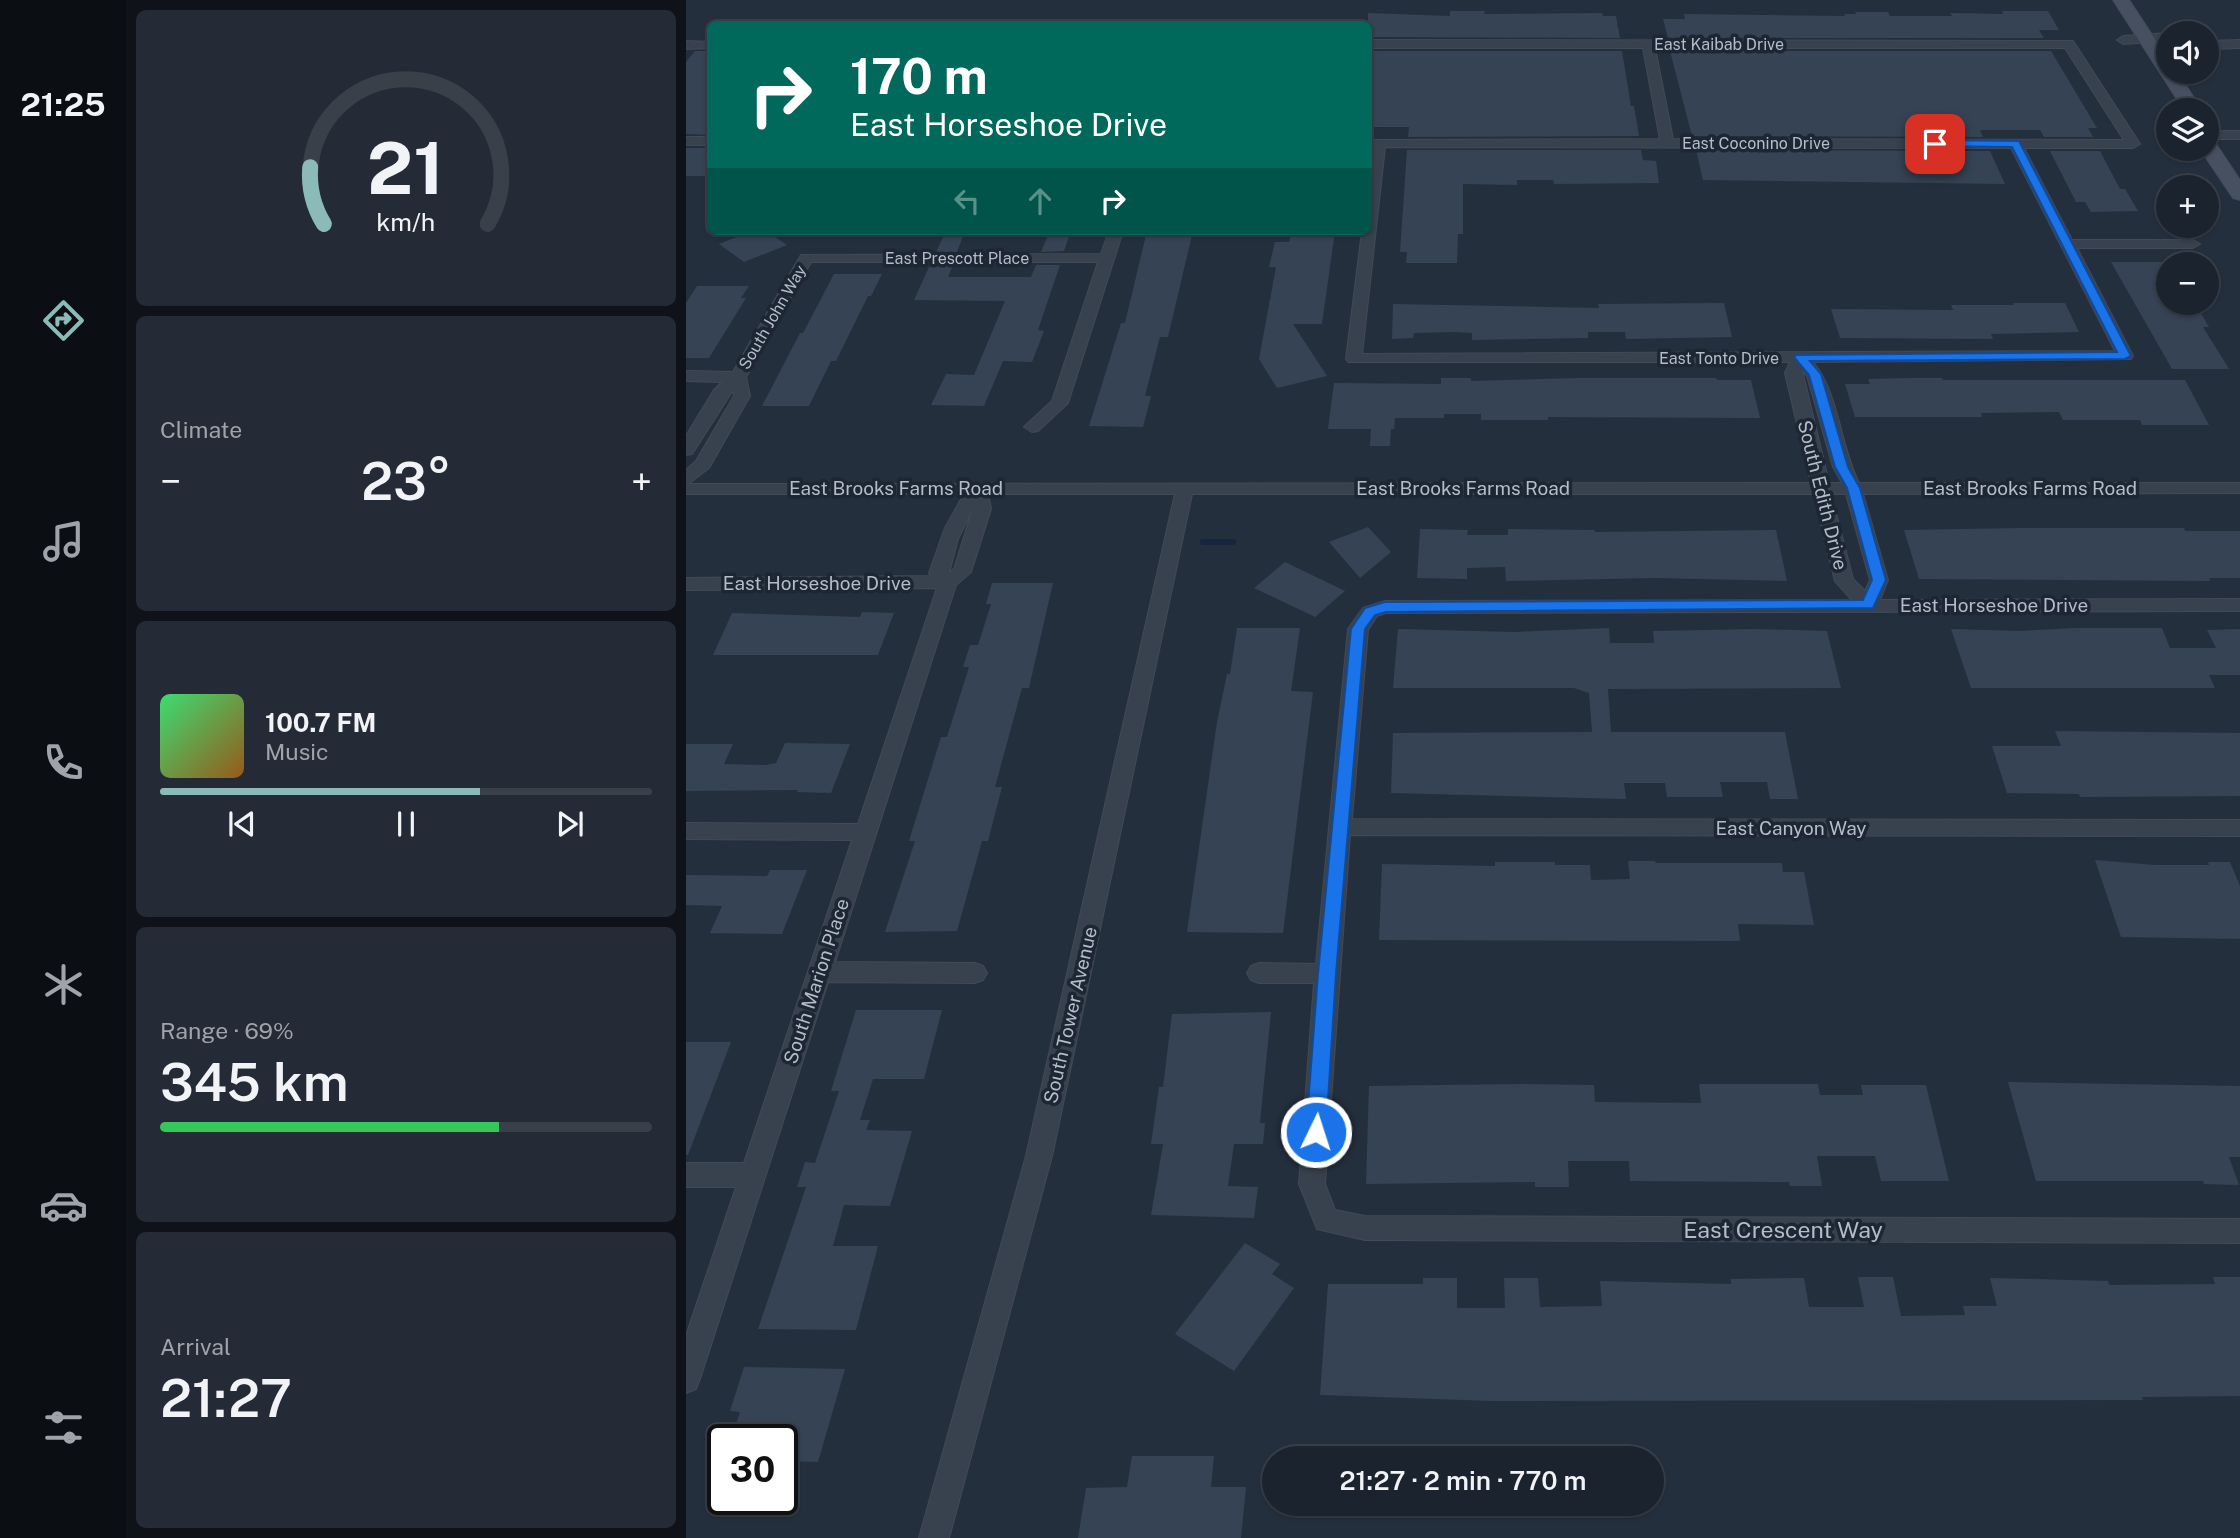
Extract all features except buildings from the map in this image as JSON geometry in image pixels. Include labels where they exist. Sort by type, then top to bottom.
[{"type":"main road","points":[[2121,0],[2185,98]]},
{"type":"main road","points":[[2120,35],[2138,62]]},
{"type":"main road","points":[[2218,161],[2240,194]]},
{"type":"street","points":[[2120,35],[2156,41]]},
{"type":"street","points":[[2219,41],[2240,38]]},
{"type":"street","points":[[2148,40],[2156,39]]},
{"type":"street","points":[[2219,43],[2240,44]]},
{"type":"street","name":"East Kaibab Drive","points":[[1372,44],[2069,44],[2133,144]]},
{"type":"street","points":[[1648,44],[1667,143]]},
{"type":"street","points":[[686,45],[707,45]]},
{"type":"street","points":[[2219,135],[2240,135]]},
{"type":"street","points":[[686,141],[707,141]]},
{"type":"street","name":"East Coconino Drive","points":[[1372,203],[1379,143],[2133,144]]},
{"type":"street","points":[[2015,144],[2067,244],[2193,244]]},
{"type":"street","points":[[1031,427],[1060,403],[1115,235]]},
{"type":"street","name":"East Coconino Drive","points":[[1354,359],[1368,235]]},
{"type":"street","name":"East Tonto Drive","points":[[1354,359],[2125,356],[2067,244]]},
{"type":"street","name":"East Prescott Place","points":[[806,258],[1107,258]]},
{"type":"street","name":"South John Way","points":[[686,450],[722,390],[738,377],[806,258]]},
{"type":"street","name":"South Edith Drive","points":[[1800,357],[1815,374],[1842,467],[1853,488],[1879,580],[1868,605],[1844,581],[1793,373],[1800,357]]},
{"type":"street","points":[[686,376],[738,377]]},
{"type":"street","name":"South John Way","points":[[686,479],[703,464],[742,396],[738,377]]},
{"type":"street","points":[[1804,417],[1828,417]]},
{"type":"street","points":[[696,433],[721,432]]},
{"type":"street","name":"East Brooks Farms Road","points":[[686,488],[2240,488]]},
{"type":"street","name":"South Marion Place","points":[[686,1379],[948,582],[962,572],[982,509],[978,488]]},
{"type":"street","name":"South Marion Place","points":[[948,582],[938,573],[946,547],[960,510],[978,488]]},
{"type":"street","name":"South Tower Avenue","points":[[934,1538],[1039,1156],[1185,488]]},
{"type":"street","points":[[946,547],[970,547]]},
{"type":"street","points":[[1837,553],[1871,553]]},
{"type":"street","name":"East Horseshoe Drive","points":[[686,584],[948,582]]},
{"type":"street","name":"East Horseshoe Drive","points":[[1341,827],[1358,629],[1370,612],[1385,607],[2240,605]]},
{"type":"street","points":[[1259,973],[1327,974],[1341,827]]},
{"type":"street","name":"East Canyon Way","points":[[1341,827],[2240,828]]},
{"type":"street","points":[[686,831],[866,832]]},
{"type":"street","points":[[819,972],[975,973]]},
{"type":"street","name":"East Crescent Way","points":[[1327,974],[1312,1184],[1326,1220],[1365,1228],[2240,1231]]},
{"type":"street","points":[[686,1175],[753,1175]]},
{"type":"waterway","points":[[1203,542],[1233,542]]},
{"type":"route","points":[[1316,1132],[1327,974],[1358,629],[1370,612],[1385,607],[1868,605],[1879,580],[1853,488],[1842,467],[1815,374],[1800,357],[2125,356],[2015,144],[1935,144]]}]
